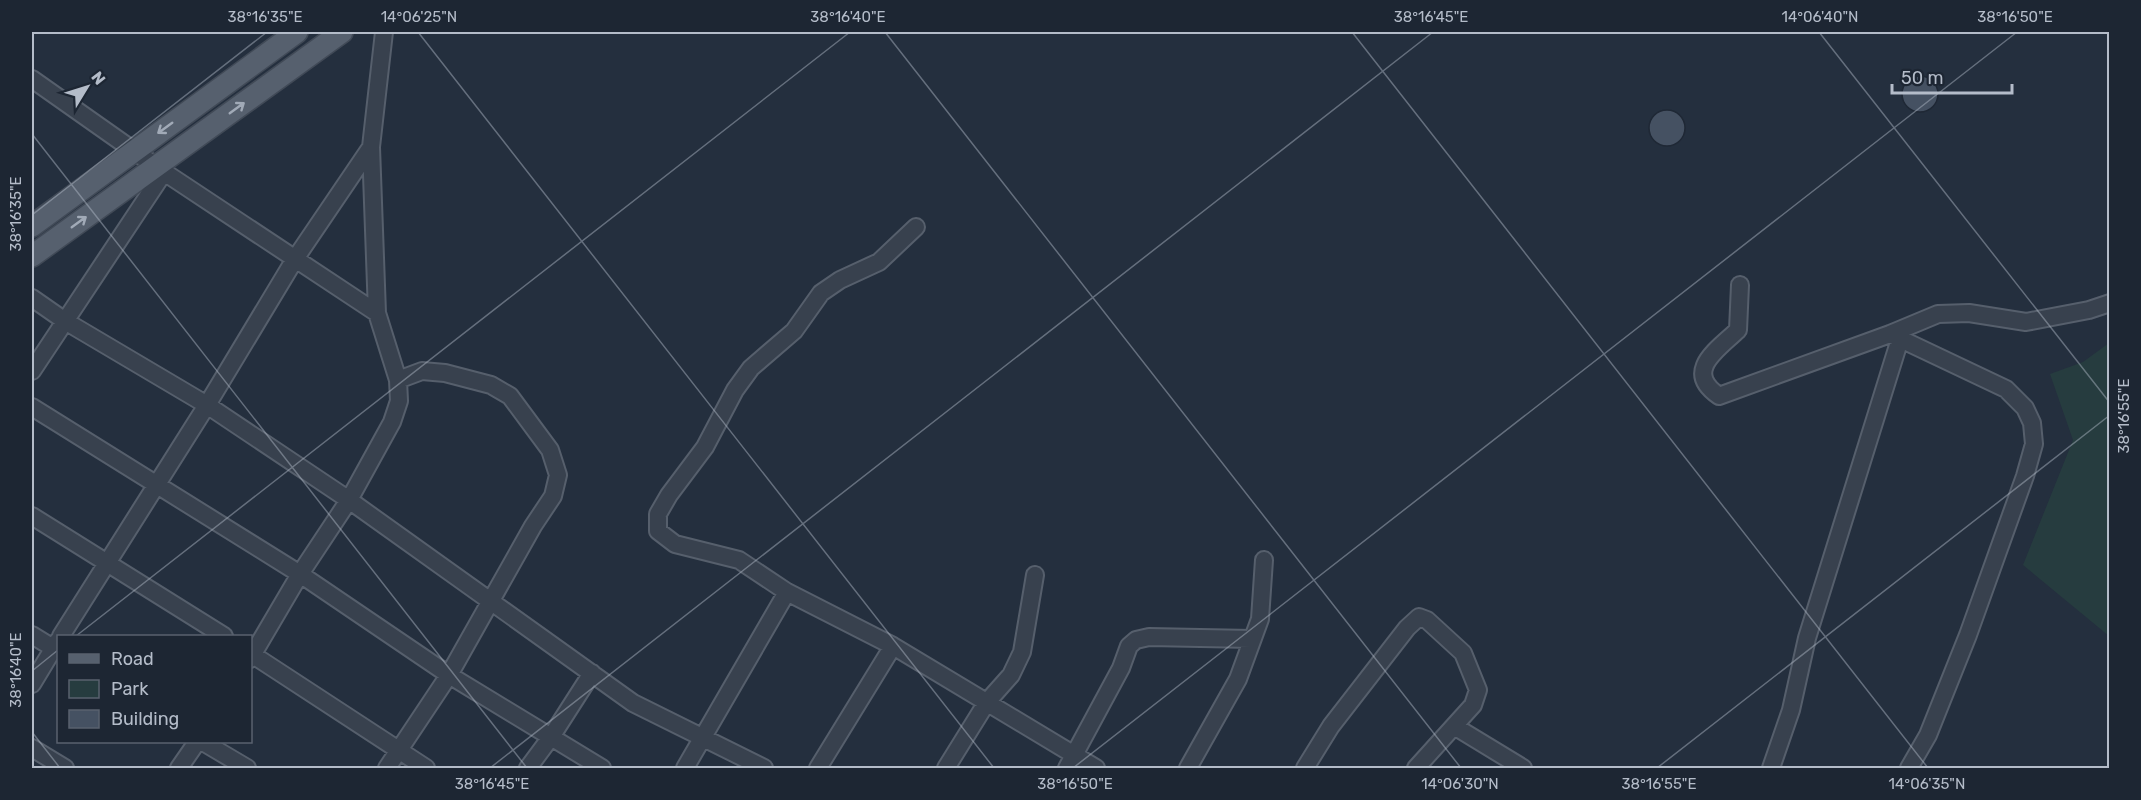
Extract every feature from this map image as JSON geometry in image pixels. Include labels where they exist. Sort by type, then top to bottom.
[{"type":"main road","points":[[32,226],[297,32]]},
{"type":"main road","points":[[32,256],[160,169],[342,32]]},
{"type":"street","points":[[252,654],[300,574],[349,500],[392,422],[399,401],[398,380],[377,313],[371,147],[384,32]]},
{"type":"street","points":[[32,79],[160,169],[377,313]]},
{"type":"street","points":[[63,635],[295,259],[371,147]]},
{"type":"street","points":[[32,371],[160,169]]},
{"type":"street","points":[[916,227],[879,262],[840,280],[822,293],[794,331],[751,369],[735,390],[705,447],[669,495],[658,514],[658,531],[675,544],[739,560],[787,592],[893,646],[987,702],[1071,762],[1096,768]]},
{"type":"street","points":[[1740,285],[1738,330],[1713,354],[1702,370],[1703,380],[1708,388],[1719,396],[1895,336],[1938,314],[1969,313],[2026,322],[2090,310],[2109,303]]},
{"type":"street","points":[[32,298],[65,321],[207,405],[349,500],[633,703],[764,768]]},
{"type":"street","points":[[1771,768],[1791,710],[1808,638],[1895,336]]},
{"type":"street","points":[[1895,336],[2006,389],[2025,408],[2032,423],[2034,444],[2025,476],[1968,635],[1928,735],[1909,768]]},
{"type":"street","points":[[387,768],[449,675],[533,526],[553,496],[558,475],[550,450],[510,396],[491,385],[445,373],[422,371],[398,380]]},
{"type":"street","points":[[32,406],[300,574],[449,675],[602,768]]},
{"type":"street","points":[[32,516],[222,635]]},
{"type":"street","points":[[1188,768],[1238,679],[1260,619],[1264,560]]},
{"type":"street","points":[[946,768],[987,702],[1011,675],[1022,652],[1035,575]]},
{"type":"street","points":[[685,768],[787,592]]},
{"type":"street","points":[[1305,768],[1331,726],[1407,628],[1419,617],[1427,620],[1463,653],[1478,690],[1473,705],[1416,768]]},
{"type":"street","points":[[32,634],[57,644]]},
{"type":"street","points":[[1071,762],[1121,668],[1129,646],[1136,640],[1149,637],[1252,639]]},
{"type":"street","points":[[32,684],[57,646]]},
{"type":"street","points":[[818,768],[893,646]]},
{"type":"street","points":[[252,657],[426,768]]},
{"type":"street","points":[[528,768],[592,673]]},
{"type":"street","points":[[1454,726],[1523,768]]},
{"type":"street","points":[[179,768],[196,743]]},
{"type":"street","points":[[206,743],[247,768]]},
{"type":"street","points":[[32,748],[65,768]]},
{"type":"green space","points":[[2109,343],[2109,636],[2023,565],[2073,440],[2050,374],[2083,362]]},
{"type":"building","points":[[1920,76],[1933,81],[1938,94],[1933,107],[1920,112],[1907,107],[1902,94],[1907,81]]},
{"type":"building","points":[[1667,110],[1680,115],[1685,128],[1680,141],[1667,146],[1654,141],[1649,128],[1654,115]]}]
